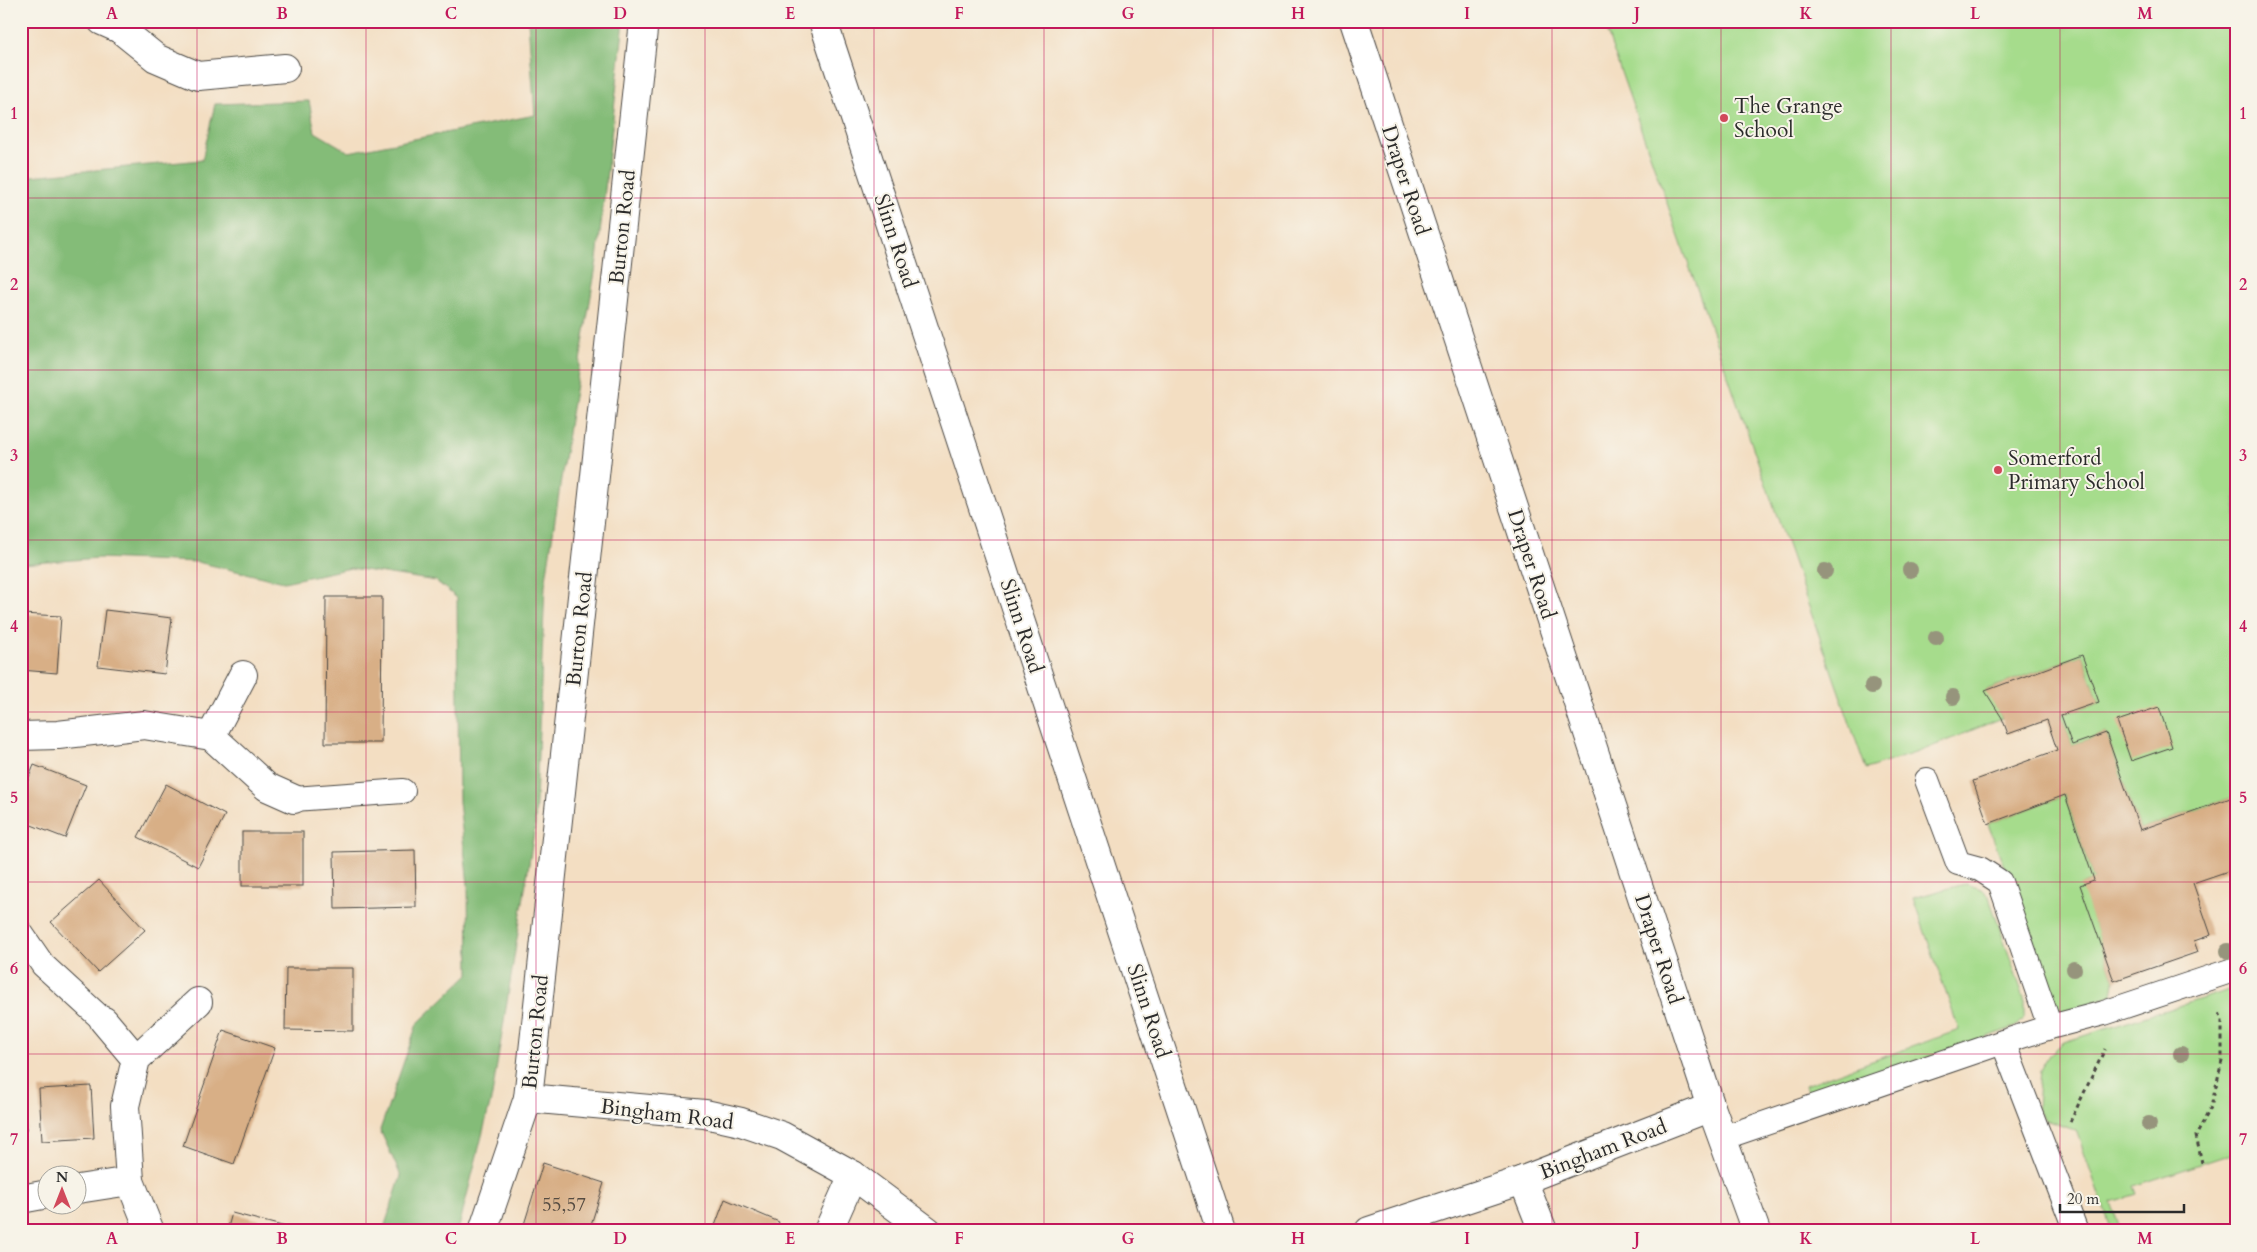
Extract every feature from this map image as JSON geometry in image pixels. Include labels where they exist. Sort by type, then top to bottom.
[{"type":"street","points":[[102,21],[120,29],[156,58],[198,76],[285,68]]},
{"type":"street","name":"Burton Road","points":[[483,1231],[528,1098],[644,21]]},
{"type":"street","name":"Slinn Road","points":[[823,21],[1221,1231]]},
{"type":"street","name":"Draper Road","points":[[1354,21],[1711,1108]]},
{"type":"street","points":[[211,736],[243,676]]},
{"type":"street","points":[[21,736],[58,735],[144,725],[211,736],[267,786],[294,799]]},
{"type":"street","points":[[150,1231],[130,1181],[125,1106],[136,1060],[198,1002]]},
{"type":"street","points":[[104,1021],[136,1060]]},
{"type":"street","name":"Bingham Road","points":[[528,1098],[705,1114],[741,1122],[782,1136],[853,1175],[928,1231]]},
{"type":"street","points":[[1711,1108],[1756,1231]]},
{"type":"street","name":"Bingham Road","points":[[1369,1231],[1523,1180],[1711,1108]]},
{"type":"street","points":[[828,1231],[853,1175]]},
{"type":"street","points":[[1523,1180],[1542,1231]]},
{"type":"street","points":[[88,1188],[130,1181]]},
{"type":"street","points":[[21,1199],[38,1196]]},
{"type":"lane","points":[[1927,780],[1958,863],[1980,869],[2000,882],[2050,1026]]},
{"type":"lane","points":[[294,799],[403,791]]},
{"type":"lane","points":[[21,933],[43,965],[104,1021]]},
{"type":"lane","points":[[1722,1138],[2050,1026],[2104,1013],[2236,969]]},
{"type":"lane","points":[[2004,1042],[2076,1231]]},
{"type":"path","points":[[2202,1163],[2196,1136],[2211,1107],[2222,1061],[2223,1042],[2222,1020],[2208,978]]},
{"type":"path","points":[[2067,1127],[2111,1036],[2104,1013]]},
{"type":"green space","points":[[528,21],[624,21],[597,260],[545,586],[535,826],[492,1096],[458,1231],[383,1231],[401,1176],[380,1130],[417,1024],[469,974],[468,885],[459,802],[457,598],[436,581],[351,568],[284,582],[197,562],[99,558],[21,564],[21,177],[202,160],[215,104],[309,101],[315,132],[349,152],[535,115]]},
{"type":"green space","name":"Somerford Primary School","points":[[1603,21],[2236,21],[2236,796],[2140,830],[2106,733],[2072,745],[2061,715],[2099,702],[2082,655],[1986,690],[2002,718],[1921,751],[1866,769]]},
{"type":"green space","points":[[2065,795],[2094,880],[2081,885],[2114,981],[2112,995],[2060,1014],[1988,824]]},
{"type":"green space","points":[[1965,884],[1982,889],[1988,895],[2024,998],[2024,1018],[2015,1027],[1809,1100],[1805,1085],[1959,1030],[1913,898]]},
{"type":"green space","points":[[2236,988],[2236,1159],[2233,1160],[2231,1154],[2134,1186],[2137,1194],[2111,1202],[2121,1231],[2112,1231],[2076,1130],[2045,1120],[2037,1107],[2040,1070],[2049,1055],[2064,1042]]},
{"type":"building","points":[[326,597],[382,597],[381,743],[325,743]]},
{"type":"building","points":[[105,610],[172,618],[165,674],[98,666]]},
{"type":"building","points":[[21,614],[61,616],[57,673],[21,670]]},
{"type":"building","points":[[2082,655],[2099,702],[2061,715],[2072,745],[2106,733],[2140,830],[2236,796],[2236,874],[2234,869],[2193,883],[2211,935],[2194,941],[2198,952],[2114,981],[2080,885],[2094,880],[2065,795],[1988,824],[1973,781],[2057,750],[2047,720],[2008,734],[2002,718],[1985,691]]},
{"type":"building","points":[[2159,707],[2172,747],[2131,761],[2117,721]]},
{"type":"building","points":[[34,765],[86,785],[65,838],[21,821],[21,797]]},
{"type":"building","points":[[166,784],[225,815],[198,867],[138,837]]},
{"type":"building","points":[[242,832],[303,832],[303,886],[242,886]]},
{"type":"building","points":[[415,850],[416,907],[335,909],[334,852]]},
{"type":"building","points":[[99,880],[145,930],[98,972],[51,922]]},
{"type":"building","points":[[286,968],[353,968],[353,1031],[285,1030]]},
{"type":"building","points":[[223,1030],[275,1048],[234,1164],[183,1146]]},
{"type":"building","points":[[21,1084],[27,1129],[21,1130]]},
{"type":"building","points":[[91,1086],[94,1138],[42,1141],[39,1089]]},
{"type":"building","points":[[543,1163],[604,1183],[589,1231],[522,1231]]},
{"type":"building","points":[[725,1199],[779,1222],[776,1231],[713,1231]]},
{"type":"building","points":[[232,1213],[286,1227],[285,1231],[227,1231]]},
{"type":"place","name":"The Grange School","points":[[1724,118]]},
{"type":"place","name":"Somerford Primary School","points":[[1998,470]]}]
